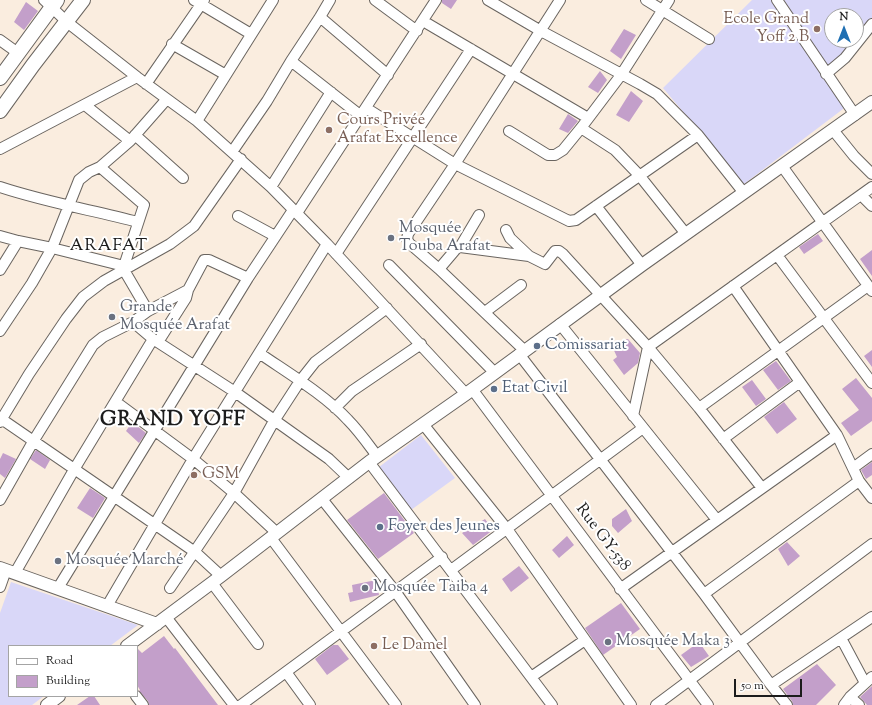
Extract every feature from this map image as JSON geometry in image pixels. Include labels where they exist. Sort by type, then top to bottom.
[{"type":"main road","points":[[0,111],[83,0]]},
{"type":"main road","points":[[0,78],[51,3]]},
{"type":"street","points":[[197,121],[273,0]]},
{"type":"street","points":[[232,152],[267,101],[291,60],[320,18],[330,0]]},
{"type":"street","points":[[375,0],[417,31]]},
{"type":"street","points":[[58,588],[194,365],[275,236],[295,211],[363,112],[436,0]]},
{"type":"street","points":[[488,0],[656,94],[698,135],[744,193]]},
{"type":"street","points":[[560,0],[455,164],[408,234],[407,239],[409,243],[485,312],[521,352],[600,460],[672,552],[787,705]]},
{"type":"street","points":[[646,0],[709,39]]},
{"type":"street","points":[[509,131],[548,155],[555,155],[563,150],[621,75],[669,0]]},
{"type":"street","points":[[777,0],[854,115]]},
{"type":"street","points":[[146,84],[200,1],[251,34]]},
{"type":"street","name":"Rue GY-538","points":[[51,3],[67,22],[166,100],[197,121],[241,159],[295,211],[421,344],[469,391],[552,496],[708,705]]},
{"type":"street","points":[[320,18],[388,75]]},
{"type":"street","points":[[423,21],[588,118]]},
{"type":"street","points":[[826,74],[845,58],[872,24]]},
{"type":"street","points":[[0,40],[18,53]]},
{"type":"street","points":[[172,44],[226,75]]},
{"type":"street","points":[[336,254],[471,49]]},
{"type":"street","points":[[291,60],[331,92],[363,112],[413,137],[455,164],[569,221],[576,220],[698,135]]},
{"type":"street","points":[[0,149],[137,77]]},
{"type":"street","points":[[271,187],[331,92]]},
{"type":"street","points":[[0,331],[32,283],[52,248],[79,180],[89,172],[100,167],[133,138],[166,100]]},
{"type":"street","points":[[128,645],[274,536],[373,459],[600,295],[872,102]]},
{"type":"street","points":[[85,105],[133,138],[183,178]]},
{"type":"street","points":[[581,128],[615,150],[639,176],[686,234]]},
{"type":"street","points":[[833,130],[854,156],[872,174]]},
{"type":"street","points":[[241,159],[194,226],[170,244],[124,268],[83,297],[66,319],[29,374],[1,420],[34,440],[195,552],[216,580],[258,644]]},
{"type":"street","points":[[699,408],[825,318],[870,288],[782,166]]},
{"type":"street","points":[[100,167],[143,203],[144,207],[124,268]]},
{"type":"street","points":[[0,187],[68,206],[100,212],[138,222]]},
{"type":"street","points":[[633,416],[648,347],[872,187]]},
{"type":"street","points":[[861,195],[872,206]]},
{"type":"street","points":[[596,206],[642,265]]},
{"type":"street","points":[[460,248],[479,215]]},
{"type":"street","points":[[238,216],[275,236]]},
{"type":"street","points":[[506,230],[510,238],[529,256],[544,264],[555,251],[559,251],[563,254],[648,347],[699,408],[762,488]]},
{"type":"street","points":[[0,236],[52,248],[124,268],[148,311]]},
{"type":"street","points":[[0,270],[18,241]]},
{"type":"street","points":[[108,606],[193,460],[327,244]]},
{"type":"street","points":[[439,269],[456,249],[460,248],[529,256]]},
{"type":"street","points":[[777,255],[872,383]]},
{"type":"street","points":[[0,587],[7,570],[75,468],[156,340],[186,298],[188,290],[204,260],[208,260],[248,278]]},
{"type":"street","points":[[389,265],[494,372]]},
{"type":"street","points":[[485,312],[521,285]]},
{"type":"street","points":[[733,286],[837,435],[859,481],[872,498]]},
{"type":"street","points":[[0,500],[34,440],[93,345],[102,337],[133,322],[148,311],[188,290]]},
{"type":"street","points":[[170,588],[234,493],[274,421],[300,381],[315,362],[387,308]]},
{"type":"street","points":[[133,322],[156,340],[235,392],[329,459],[349,478]]},
{"type":"street","points":[[560,324],[716,520]]},
{"type":"street","points":[[335,408],[352,391],[421,344]]},
{"type":"street","points":[[259,353],[300,381],[349,420],[373,459],[451,570],[552,705]]},
{"type":"street","points":[[723,439],[800,382]]},
{"type":"street","points":[[116,402],[234,493],[274,536],[396,705]]},
{"type":"street","points":[[423,424],[507,529],[631,705]]},
{"type":"street","points":[[451,570],[643,428]]},
{"type":"street","points":[[620,588],[837,435]]},
{"type":"street","points":[[853,468],[872,454]]},
{"type":"street","points":[[704,594],[859,481]]},
{"type":"street","points":[[322,499],[395,591],[475,705]]},
{"type":"street","points":[[656,705],[872,544]]},
{"type":"street","points":[[241,705],[442,557]]},
{"type":"street","points":[[7,570],[108,606],[162,620],[234,705]]},
{"type":"street","points":[[771,685],[872,616]]},
{"type":"street","points":[[841,638],[868,680],[847,701],[859,705]]},
{"type":"street","points":[[531,677],[585,640]]},
{"type":"street","points":[[286,672],[310,705]]},
{"type":"street","points":[[47,705],[58,697]]},
{"type":"street","points":[[137,697],[143,705]]},
{"type":"shaded area","points":[[752,0],[772,0],[847,106],[744,184],[663,88]]},
{"type":"shaded area","name":"Ecole Grand Yoff 2 B","points":[[784,0],[872,0],[872,18],[864,28],[864,8],[824,8],[824,48],[849,48],[839,61],[827,67]]},
{"type":"shaded area","points":[[421,435],[455,478],[411,510],[379,467]]},
{"type":"shaded area","points":[[11,582],[138,625],[111,645],[8,645],[8,697],[43,697],[32,705],[0,705],[0,613]]},
{"type":"building","points":[[442,0],[457,0],[451,9],[442,3]]},
{"type":"building","points":[[26,2],[38,11],[24,30],[14,22]]},
{"type":"building","points":[[624,29],[636,35],[621,59],[610,51]]},
{"type":"building","points":[[600,71],[607,80],[598,93],[588,87]]},
{"type":"building","points":[[631,91],[643,101],[629,122],[616,115]]},
{"type":"building","points":[[568,114],[578,121],[568,133],[559,129]]},
{"type":"building","points":[[818,234],[823,241],[804,254],[799,247]]},
{"type":"building","points":[[872,250],[872,276],[860,259]]},
{"type":"building","points":[[628,339],[640,353],[638,363],[624,375],[613,360],[617,357],[611,344]]},
{"type":"building","points":[[872,350],[872,367],[864,356]]},
{"type":"building","points":[[776,361],[791,381],[778,390],[763,370]]},
{"type":"building","points":[[856,378],[872,398],[872,421],[851,436],[841,423],[859,410],[842,389]]},
{"type":"building","points":[[752,380],[766,399],[756,406],[742,387]]},
{"type":"building","points":[[784,402],[797,419],[777,434],[764,417]]},
{"type":"building","points":[[132,422],[146,433],[139,443],[126,431]]},
{"type":"building","points":[[36,450],[50,460],[45,469],[30,459]]},
{"type":"building","points":[[3,453],[16,459],[5,478],[0,474],[0,459]]},
{"type":"building","points":[[872,462],[872,475],[866,479],[861,470]]},
{"type":"building","points":[[90,488],[105,498],[93,518],[77,508]]},
{"type":"building","name":"Foyer des Jeunes","points":[[384,493],[414,533],[378,559],[347,520]]},
{"type":"building","points":[[626,509],[632,521],[618,533],[612,526],[612,519]]},
{"type":"building","points":[[485,519],[493,530],[473,545],[462,533]]},
{"type":"building","points":[[567,536],[574,545],[559,558],[552,550]]},
{"type":"building","points":[[787,542],[800,556],[788,566],[778,549]]},
{"type":"building","points":[[519,566],[529,578],[511,592],[502,579]]},
{"type":"building","name":"Mosquée Taiba 4","points":[[376,580],[379,595],[350,602],[348,593],[353,592],[352,585]]},
{"type":"building","name":"Mosquée Maka 3","points":[[621,603],[640,629],[603,655],[585,628]]},
{"type":"building","points":[[164,636],[174,649],[175,648],[218,705],[149,705],[148,701],[139,691],[138,687],[138,649],[142,653]]},
{"type":"building","points":[[699,642],[709,656],[691,667],[681,655]]},
{"type":"building","points":[[333,645],[338,645],[349,659],[327,675],[315,659]]},
{"type":"building","points":[[817,664],[836,685],[816,705],[793,705],[792,701],[783,689]]},
{"type":"building","points":[[872,686],[872,705],[867,705],[860,697]]},
{"type":"building","points":[[89,697],[95,697],[100,705],[77,705]]},
{"type":"place","name":"Ecole Grand Yoff 2 B","points":[[817,29]]},
{"type":"place","name":"Cours Privée Arafat Excellence","points":[[329,130]]},
{"type":"place","name":"Mosquée Touba Arafat","points":[[391,238]]},
{"type":"place","name":"Grande Mosquée Arafat","points":[[112,317]]},
{"type":"place","name":"Comissariat","points":[[537,346]]},
{"type":"place","name":"Etat Civil","points":[[494,389]]},
{"type":"place","name":"GSM","points":[[194,475]]},
{"type":"place","name":"Foyer des Jeunes","points":[[380,527]]},
{"type":"place","name":"Mosquée Marché","points":[[58,561]]},
{"type":"place","name":"Mosquée Taiba 4","points":[[365,588]]},
{"type":"place","name":"Mosquée Maka 3","points":[[608,642]]},
{"type":"place","name":"Le Damel","points":[[374,646]]},
{"type":"district","name":"ARAFAT","points":[[109,247]]},
{"type":"district","name":"GRAND YOFF","points":[[173,422]]}]
